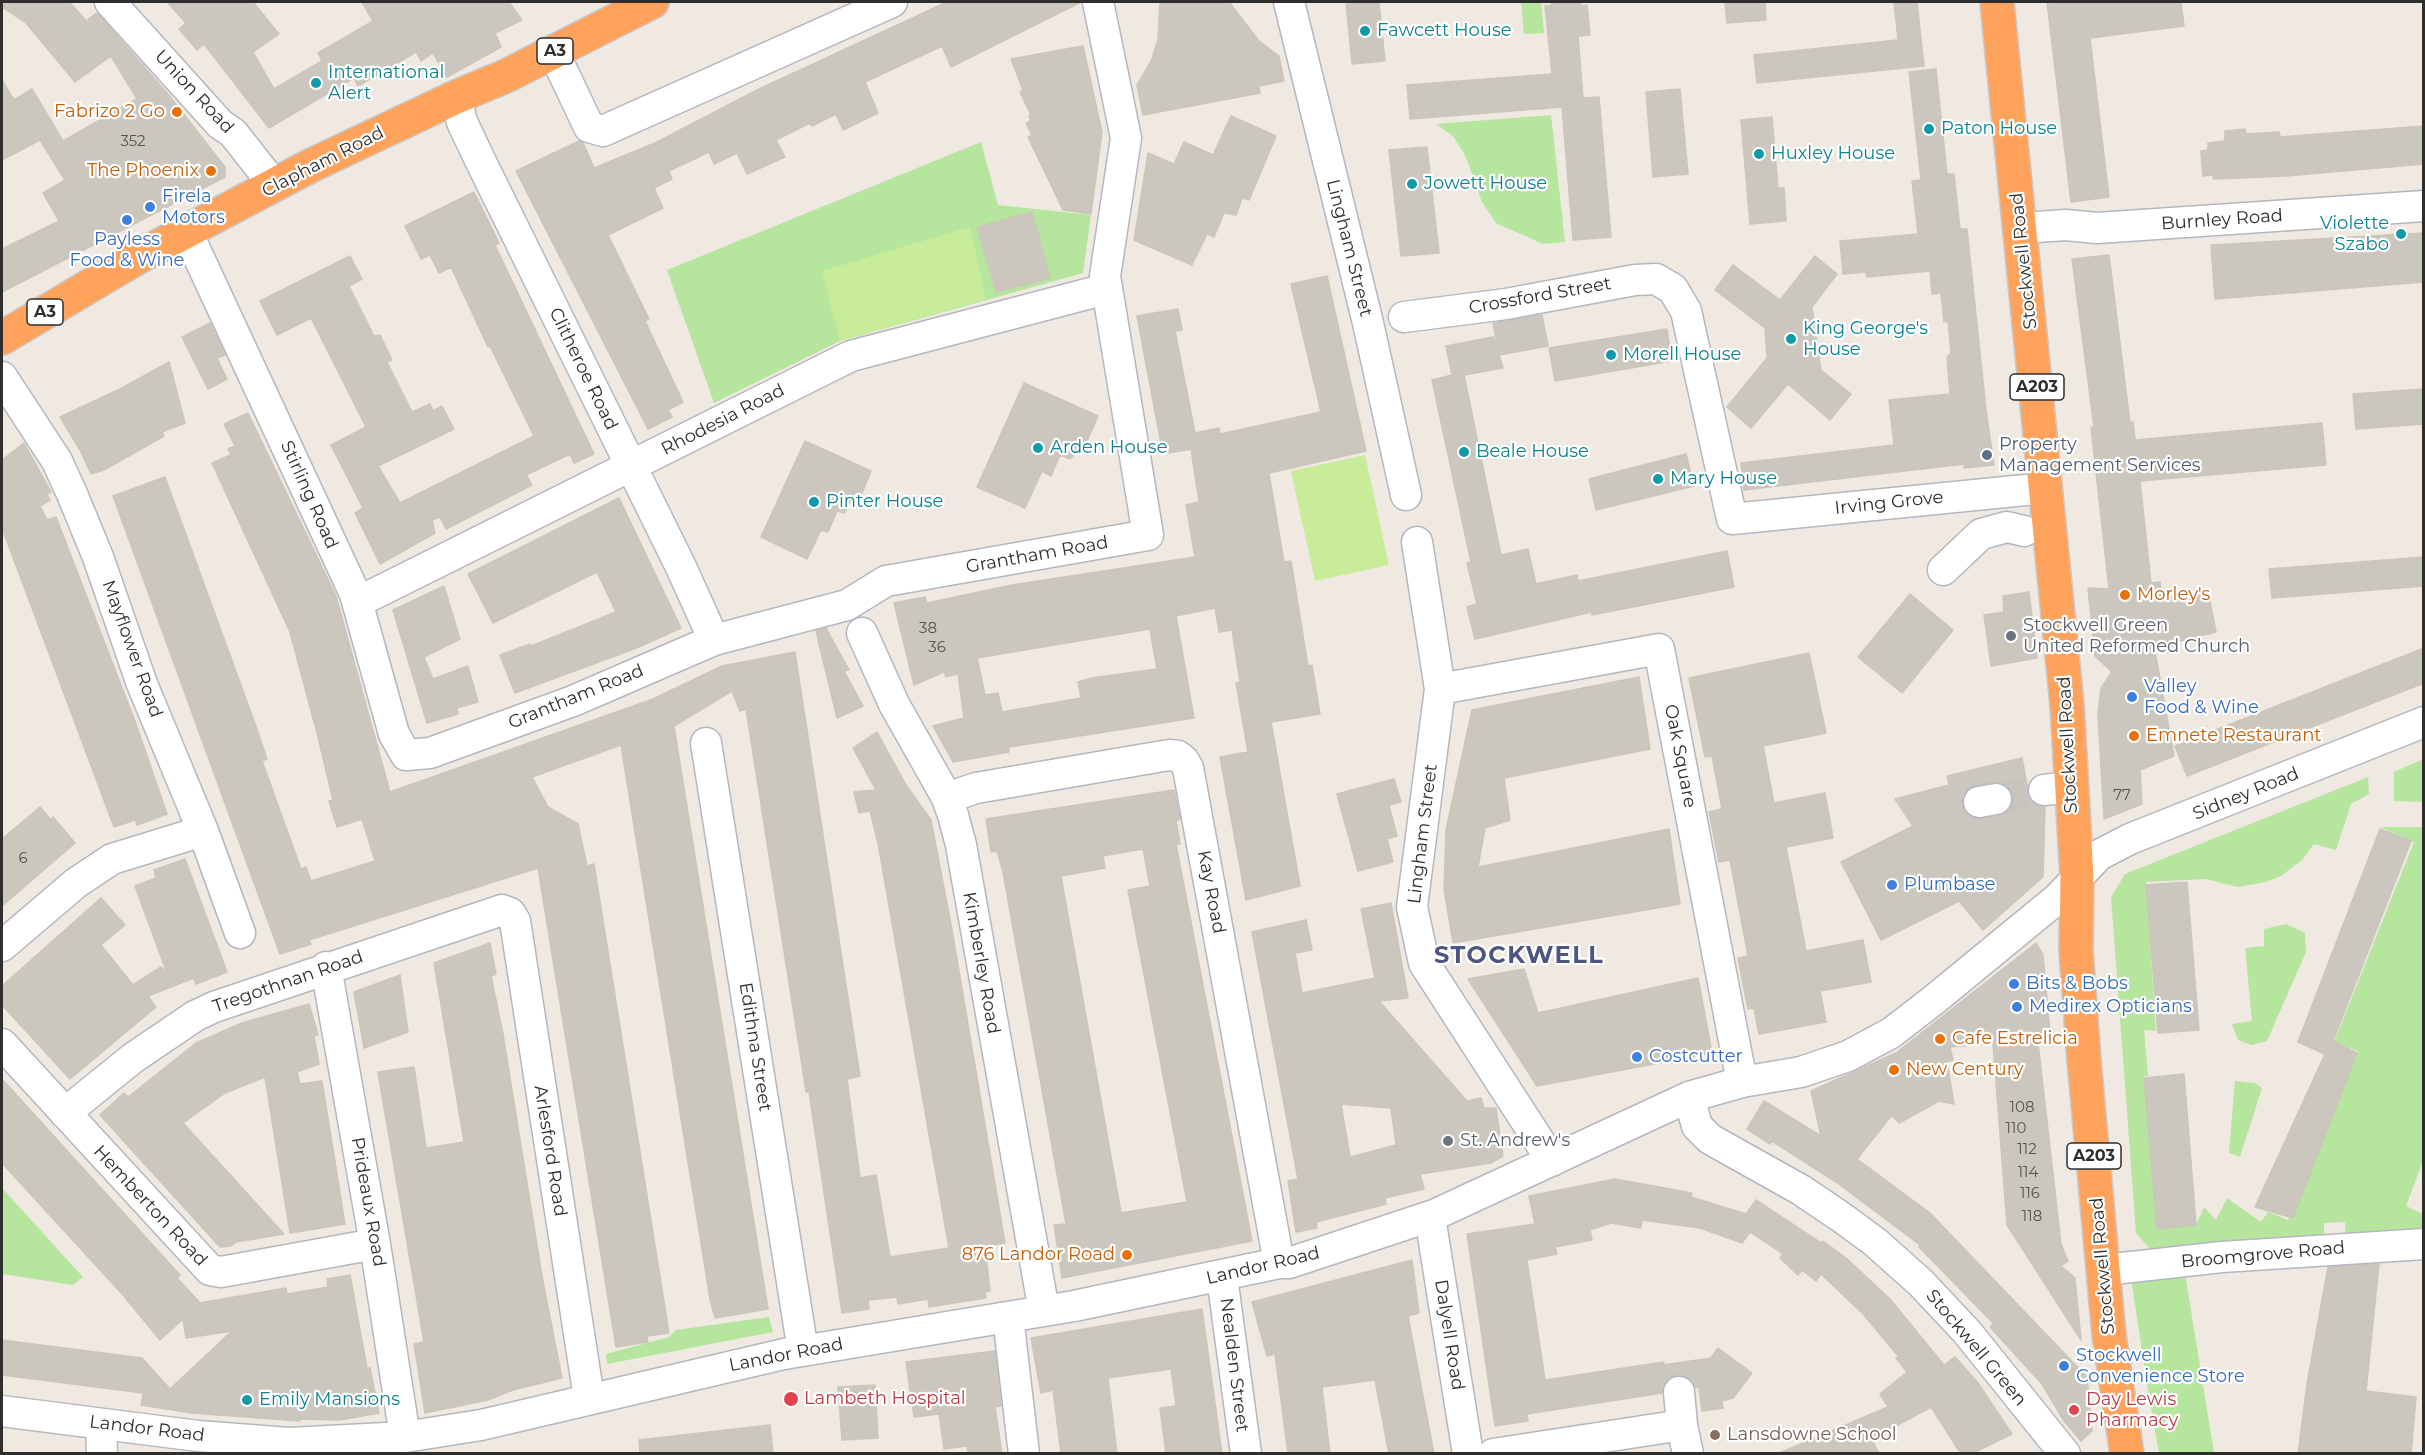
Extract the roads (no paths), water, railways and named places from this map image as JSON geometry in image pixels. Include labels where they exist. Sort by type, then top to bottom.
[{"type":"highway","name":"Clapham Road","points":[[2,338],[123,266],[274,185],[456,97],[507,76],[652,2]]},
{"type":"highway","name":"Stockwell Road","points":[[1997,2],[2066,690],[2057,788],[2077,877],[2076,950],[2103,1270],[2111,1353],[2127,1454]]},
{"type":"street","name":"Union Road","points":[[110,2],[220,124],[233,133],[274,185]]},
{"type":"street","points":[[553,51],[589,127],[603,131],[892,2]]},
{"type":"street","name":"Grantham Road","points":[[418,755],[573,701],[714,640],[847,605],[886,581],[1148,534],[1106,289],[1105,276],[1126,138],[1098,2]]},
{"type":"street","name":"Lingham Street","points":[[1289,2],[1368,323],[1406,495]]},
{"type":"street","name":"Clitheroe Road","points":[[456,97],[462,122],[480,160],[714,640]]},
{"type":"street","name":"Burnley Road","points":[[2021,228],[2066,225],[2097,228],[2424,206]]},
{"type":"street","name":"Stirling Road","points":[[187,232],[358,602],[394,734],[406,755],[418,755]]},
{"type":"street","name":"Crossford Street","points":[[1368,323],[1506,304],[1635,280],[1656,279],[1673,289],[1686,311],[1732,519]]},
{"type":"street","name":"Rhodesia Road","points":[[358,602],[851,356],[1106,289]]},
{"type":"street","name":"Mayflower Road","points":[[2,377],[57,461],[72,494],[98,557],[142,684],[203,831],[240,933]]},
{"type":"street","name":"Irving Grove","points":[[1732,519],[2046,488]]},
{"type":"street","points":[[1943,570],[1981,534],[2007,527],[2024,531]]},
{"type":"street","name":"Lingham Street","points":[[1417,542],[1440,688],[1412,907],[1424,963],[1552,1161]]},
{"type":"street","name":"Kimberley Road","points":[[862,633],[894,704],[948,798],[960,845],[1044,1311]]},
{"type":"street","name":"Oak Square","points":[[1440,688],[1659,649],[1742,1082]]},
{"type":"street","name":"Sidney Road","points":[[2077,877],[2100,855],[2130,839],[2424,722]]},
{"type":"street","name":"Edithna Street","points":[[706,743],[803,1351]]},
{"type":"street","name":"Kay Road","points":[[948,798],[976,788],[1169,755],[1178,756],[1184,761],[1190,780],[1279,1263]]},
{"type":"street","points":[[2,946],[76,883],[112,859],[203,831]]},
{"type":"street","points":[[1552,1161],[1617,1128],[1689,1097],[1742,1082],[1801,1072],[1848,1056],[1891,1033],[2058,898],[2077,877]]},
{"type":"street","name":"Tregothnan Road","points":[[65,1113],[133,1058],[195,1016],[231,999],[502,910]]},
{"type":"street","name":"Arlesford Road","points":[[502,910],[510,913],[515,921],[589,1398]]},
{"type":"street","name":"Prideaux Road","points":[[326,967],[375,1244],[405,1437]]},
{"type":"street","name":"Hemberton Road","points":[[2,1044],[210,1270],[221,1272],[375,1244]]},
{"type":"street","name":"Stockwell Green","points":[[1689,1097],[1697,1126],[1710,1139],[1801,1190],[1841,1217],[1875,1242],[1921,1283],[1967,1332],[2065,1454]]},
{"type":"street","name":"Landor Road","points":[[2,1411],[314,1449],[481,1425],[589,1398],[803,1351],[1044,1311],[1222,1277],[1279,1263],[1289,1263],[1430,1216],[1552,1161]]},
{"type":"street","name":"Dalyell Road","points":[[1430,1216],[1468,1454]]},
{"type":"street","name":"Broomgrove Road","points":[[2103,1270],[2223,1257],[2424,1244]]},
{"type":"street","name":"Nealden Street","points":[[1222,1277],[1246,1454]]},
{"type":"street","points":[[1008,1317],[1024,1454]]},
{"type":"street","points":[[1493,1454],[1685,1439],[1679,1392]]},
{"type":"street","points":[[101,1424],[102,1454]]},
{"type":"tunnel","points":[[1996,799],[2044,790]]},
{"type":"place","name":"Fawcett House","points":[[1365,31]]},
{"type":"place","name":"International Alert","points":[[316,83]]},
{"type":"place","name":"Fabrizo 2 Go","points":[[177,112]]},
{"type":"place","name":"Paton House","points":[[1929,129]]},
{"type":"place","name":"Huxley House","points":[[1759,154]]},
{"type":"place","name":"The Phoenix","points":[[211,171]]},
{"type":"place","name":"Jowett House","points":[[1412,184]]},
{"type":"place","name":"Firela Motors","points":[[150,207]]},
{"type":"place","name":"Payless Food & Wine","points":[[127,220]]},
{"type":"place","name":"Violette Szabo","points":[[2401,234]]},
{"type":"place","name":"King George's House","points":[[1791,339]]},
{"type":"place","name":"Morell House","points":[[1611,355]]},
{"type":"place","name":"Arden House","points":[[1038,448]]},
{"type":"place","name":"Beale House","points":[[1464,452]]},
{"type":"place","name":"Property Management Services","points":[[1987,455]]},
{"type":"place","name":"Mary House","points":[[1658,479]]},
{"type":"place","name":"Pinter House","points":[[814,502]]},
{"type":"place","name":"Morley's","points":[[2125,595]]},
{"type":"place","name":"Stockwell Green United Reformed Church","points":[[2011,636]]},
{"type":"place","name":"Valley Food & Wine","points":[[2132,697]]},
{"type":"place","name":"Emnete Restaurant","points":[[2134,736]]},
{"type":"place","name":"Plumbase","points":[[1892,885]]},
{"type":"place","name":"Bits & Bobs","points":[[2014,984]]},
{"type":"place","name":"Medirex Opticians","points":[[2017,1007]]},
{"type":"place","name":"Cafe Estrelicia","points":[[1940,1039]]},
{"type":"place","name":"Costcutter","points":[[1637,1057]]},
{"type":"place","name":"New Century","points":[[1894,1070]]},
{"type":"place","name":"St. Andrew's","points":[[1448,1141]]},
{"type":"place","name":"876 Landor Road","points":[[1127,1255]]},
{"type":"place","name":"Stockwell Convenience Store","points":[[2064,1366]]},
{"type":"place","name":"Lambeth Hospital","points":[[791,1399]]},
{"type":"place","name":"Emily Mansions","points":[[247,1400]]},
{"type":"place","name":"Day Lewis Pharmacy","points":[[2074,1410]]},
{"type":"place","name":"Lansdowne School","points":[[1715,1435]]},
{"type":"district","name":"STOCKWELL","points":[[1519,956]]}]
